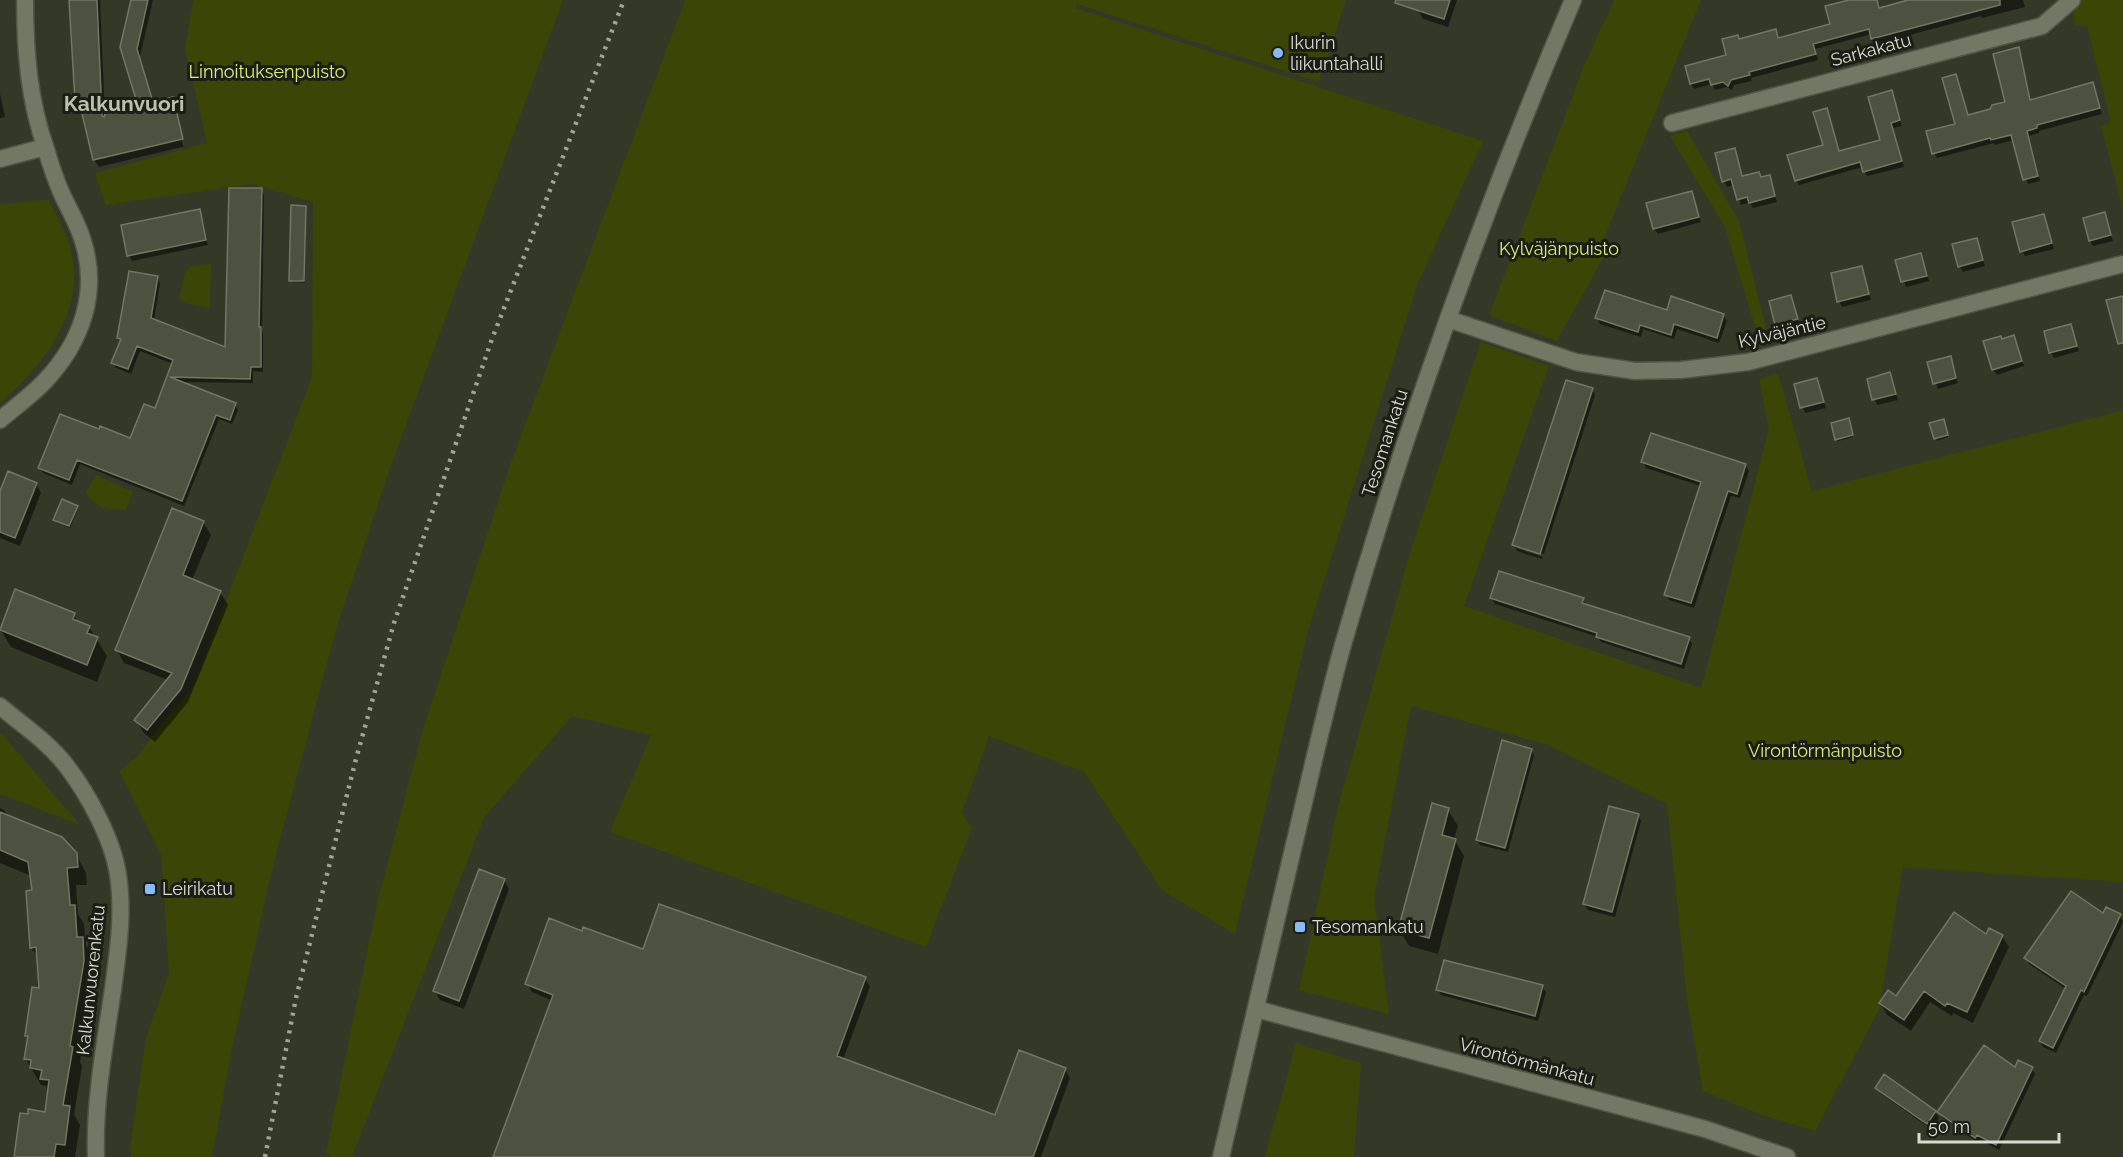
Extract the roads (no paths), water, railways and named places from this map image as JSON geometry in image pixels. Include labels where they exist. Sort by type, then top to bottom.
[{"type":"street","points":[[0,420],[44,382],[68,353],[80,331],[87,302],[88,258],[61,192],[35,113],[26,62],[26,0]]},
{"type":"street","name":"Tesomankatu","points":[[1221,1157],[1342,650],[1404,444],[1522,120],[1573,0]]},
{"type":"street","name":"Sarkakatu","points":[[1672,123],[2042,26],[2072,0]]},
{"type":"street","points":[[0,159],[45,147]]},
{"type":"street","name":"Kylväjäntie","points":[[1448,319],[1576,362],[1635,371],[1681,370],[1748,362],[2123,264]]},
{"type":"street","name":"Kalkunvuorenkatu","points":[[0,706],[38,736],[65,764],[88,800],[102,828],[118,873],[121,925],[101,1071],[95,1136],[96,1157]]},
{"type":"street","name":"Virontörmänkatu","points":[[1256,1010],[1714,1131],[1787,1157]]},
{"type":"railway","points":[[265,1157],[296,998],[356,759],[394,623],[492,339],[624,0]]},
{"type":"place","name":"Ikurin liikuntahalli","points":[[1278,53]]},
{"type":"place","name":"Leirikatu","points":[[150,889]]},
{"type":"place","name":"Tesomankatu","points":[[1300,927]]},
{"type":"district","name":"Kalkunvuori","points":[[124,104]]},
{"type":"park label","name":"Linnoituksenpuisto","points":[[267,72]]},
{"type":"park label","name":"Kylväjänpuisto","points":[[1559,249]]},
{"type":"park label","name":"Virontörmänpuisto","points":[[1825,751]]}]
